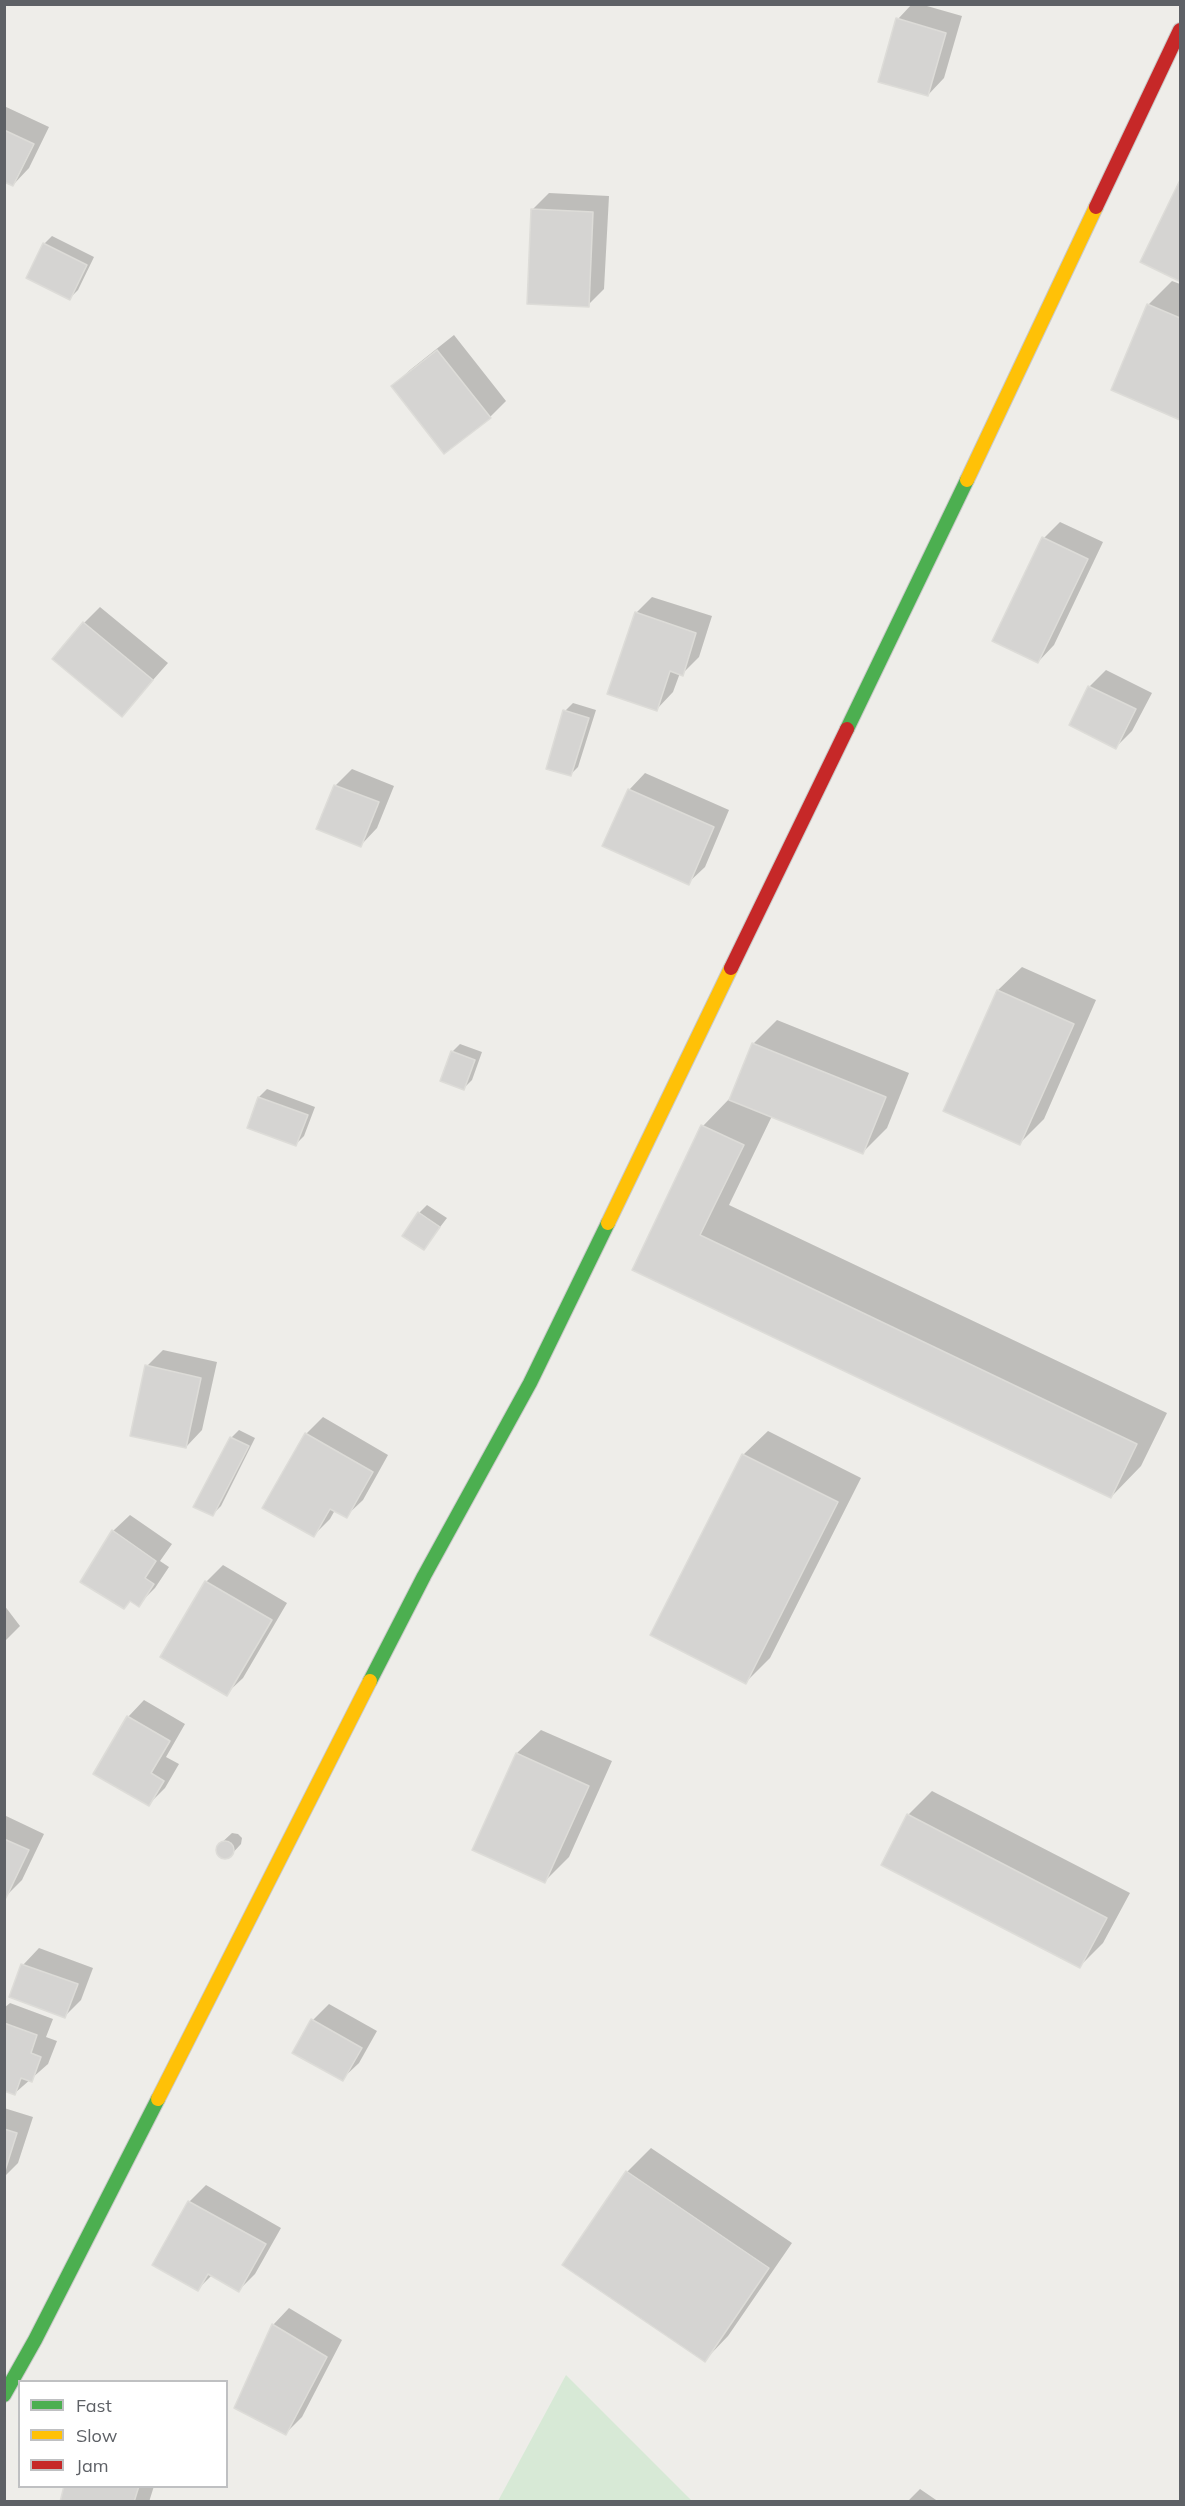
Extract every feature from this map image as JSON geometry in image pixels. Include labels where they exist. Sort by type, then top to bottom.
[{"type":"street","points":[[4,2395],[35,2340],[424,1576],[530,1383],[980,453],[1180,30]]},
{"type":"street","points":[[15,2344],[35,2340]]},
{"type":"green space","points":[[566,2375],[692,2501],[498,2501]]},
{"type":"building","points":[[896,18],[946,33],[928,96],[878,82]]},
{"type":"building","points":[[4,130],[34,144],[13,186],[4,182]]},
{"type":"building","points":[[1180,180],[1180,278],[1179,281],[1140,262]]},
{"type":"building","points":[[531,209],[593,212],[589,307],[527,304]]},
{"type":"building","points":[[43,243],[87,265],[70,300],[26,278]]},
{"type":"building","points":[[1147,304],[1180,318],[1180,420],[1111,390]]},
{"type":"building","points":[[437,350],[491,418],[444,454],[391,386]]},
{"type":"building","points":[[1042,537],[1088,559],[1038,663],[992,641]]},
{"type":"building","points":[[635,612],[696,633],[683,676],[670,671],[657,711],[607,694]]},
{"type":"building","points":[[83,622],[153,680],[122,717],[52,659]]},
{"type":"building","points":[[1088,686],[1136,709],[1116,749],[1069,725]]},
{"type":"building","points":[[563,710],[589,718],[571,776],[546,769]]},
{"type":"building","points":[[334,785],[379,802],[361,847],[316,829]]},
{"type":"building","points":[[628,789],[714,827],[689,885],[602,846]]},
{"type":"building","points":[[997,990],[1074,1024],[1020,1145],[943,1111]]},
{"type":"building","points":[[752,1043],[886,1097],[863,1154],[729,1100]]},
{"type":"building","points":[[451,1051],[475,1060],[464,1090],[440,1081]]},
{"type":"building","points":[[258,1097],[308,1115],[296,1146],[247,1128]]},
{"type":"building","points":[[701,1125],[744,1145],[700,1235],[1137,1444],[1111,1498],[632,1270]]},
{"type":"building","points":[[418,1212],[440,1227],[424,1250],[402,1236]]},
{"type":"building","points":[[145,1365],[201,1378],[186,1448],[130,1436]]},
{"type":"building","points":[[305,1433],[373,1472],[347,1518],[330,1509],[314,1537],[262,1508]]},
{"type":"building","points":[[230,1437],[249,1446],[213,1516],[193,1507]]},
{"type":"building","points":[[742,1454],[838,1502],[746,1684],[650,1635]]},
{"type":"building","points":[[112,1530],[156,1561],[145,1578],[154,1584],[139,1607],[130,1601],[124,1609],[80,1582]]},
{"type":"building","points":[[205,1581],[272,1620],[227,1696],[160,1657]]},
{"type":"building","points":[[127,1716],[170,1741],[151,1773],[164,1781],[149,1806],[93,1774]]},
{"type":"building","points":[[516,1753],[589,1786],[545,1883],[472,1850]]},
{"type":"building","points":[[907,1814],[1107,1918],[1080,1968],[881,1865]]},
{"type":"building","points":[[4,1839],[29,1850],[6,1898],[4,1897]]},
{"type":"building","points":[[221,1841],[229,1841],[234,1846],[232,1857],[221,1859],[216,1854],[216,1846]]},
{"type":"building","points":[[21,1964],[78,1984],[65,2018],[9,1997]]},
{"type":"building","points":[[311,2019],[362,2048],[343,2081],[292,2053]]},
{"type":"building","points":[[4,2023],[37,2035],[31,2053],[41,2057],[32,2082],[21,2078],[15,2095],[4,2091]]},
{"type":"building","points":[[4,2129],[17,2133],[4,2174]]},
{"type":"building","points":[[626,2171],[769,2268],[705,2362],[562,2265]]},
{"type":"building","points":[[188,2201],[266,2244],[239,2292],[208,2274],[198,2291],[152,2265]]},
{"type":"building","points":[[272,2324],[327,2357],[286,2435],[234,2408]]},
{"type":"building","points":[[64,2488],[138,2488],[134,2502],[60,2502]]},
{"type":"traffic: fast","points":[[847,729],[967,480]]},
{"type":"traffic: fast","points":[[370,1681],[424,1576],[530,1383],[608,1223]]},
{"type":"traffic: fast","points":[[4,2395],[35,2340],[158,2099]]},
{"type":"traffic: slow","points":[[967,480],[1096,207]]},
{"type":"traffic: slow","points":[[608,1223],[731,968]]},
{"type":"traffic: slow","points":[[158,2099],[370,1681]]},
{"type":"traffic: jam","points":[[1096,207],[1180,30]]},
{"type":"traffic: jam","points":[[731,968],[847,729]]}]
